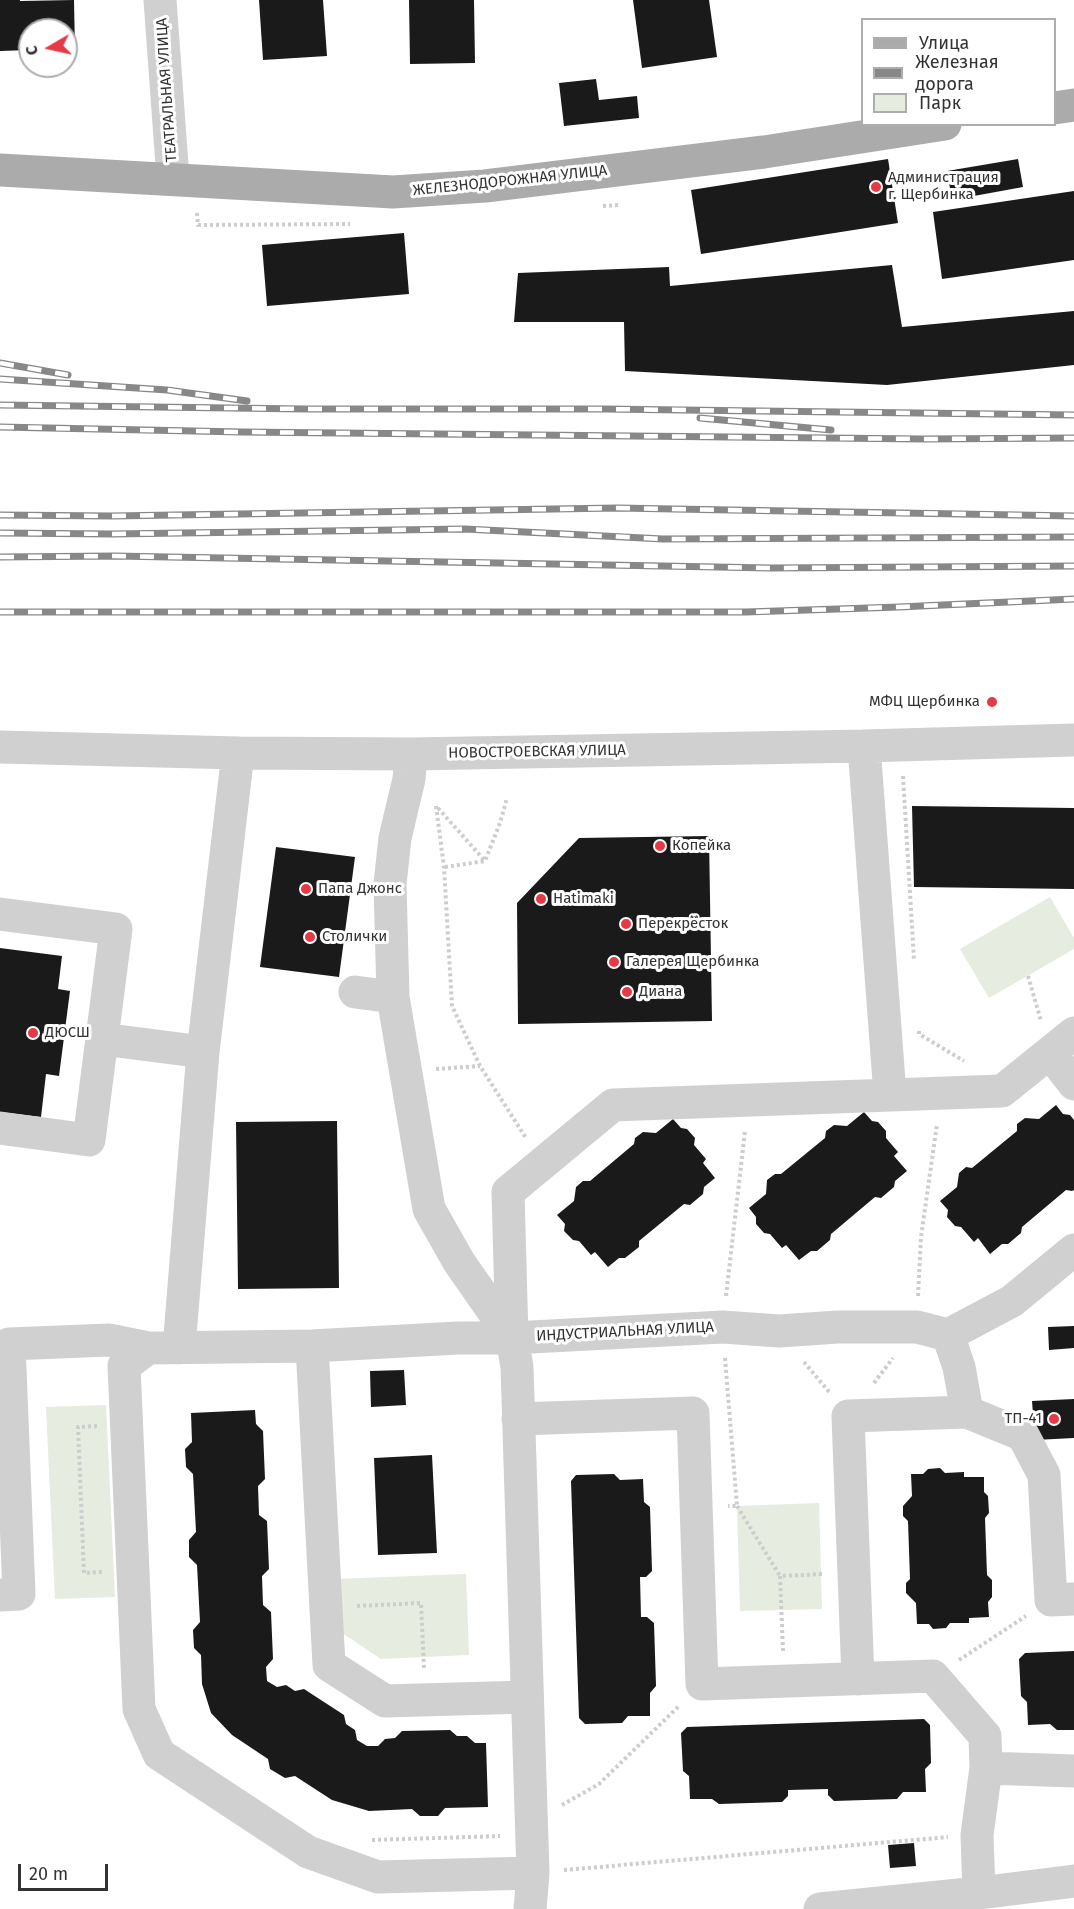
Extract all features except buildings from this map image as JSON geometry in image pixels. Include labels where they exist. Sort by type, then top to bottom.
[{"type":"main road","points":[[1056,108],[1074,105]]},
{"type":"main road","name":"ЖЕЛЕЗНОДОРОЖНАЯ УЛИЦА","points":[[0,170],[306,189],[393,192],[485,186],[764,152],[932,126]]},
{"type":"street","name":"ТЕАТРАЛЬНАЯ УЛИЦА","points":[[160,0],[173,179]]},
{"type":"street","name":"НОВОСТРОЕВСКАЯ УЛИЦА","points":[[0,747],[238,753],[411,754],[1074,740]]},
{"type":"street","points":[[864,746],[890,1095]]},
{"type":"street","points":[[238,753],[164,1348],[124,1366],[139,1709],[159,1754],[308,1852],[378,1877],[533,1873]]},
{"type":"street","points":[[411,754],[409,779],[394,838],[390,884],[393,997],[429,1209],[459,1262],[512,1338]]},
{"type":"street","points":[[0,914],[116,929],[88,1140],[0,1128]]},
{"type":"street","points":[[355,992],[393,997]]},
{"type":"street","points":[[102,1039],[202,1052]]},
{"type":"street","points":[[530,1909],[533,1873],[517,1367],[512,1338],[508,1192],[613,1105],[1002,1091],[1062,1043],[1074,1084]]},
{"type":"street","points":[[967,1412],[959,1367],[948,1335],[1012,1301],[1074,1250]]},
{"type":"street","name":"ИНДУСТРИАЛЬНАЯ УЛИЦА","points":[[0,1595],[19,1594],[9,1344],[109,1340],[164,1348],[312,1346],[723,1327],[779,1331],[838,1327],[917,1327],[948,1335]]},
{"type":"street","points":[[312,1346],[329,1665],[384,1701],[527,1697]]},
{"type":"street","points":[[858,1679],[848,1416],[967,1412],[1023,1435],[1044,1475],[1063,1599]]},
{"type":"street","points":[[518,1419],[693,1413],[702,1684],[933,1676],[985,1736],[986,1768],[976,1835],[979,1893]]},
{"type":"street","points":[[986,1768],[1074,1771]]},
{"type":"street","points":[[820,1909],[868,1907],[1074,1881]]},
{"type":"path","points":[[903,774],[915,963]]},
{"type":"path","points":[[485,861],[507,798]]},
{"type":"path","points":[[434,801],[437,808],[444,867],[452,1006],[480,1066],[524,1136],[545,1162]]},
{"type":"path","points":[[437,808],[485,861]]},
{"type":"path","points":[[444,867],[485,861]]},
{"type":"path","points":[[1028,976],[1062,1043]]},
{"type":"path","points":[[918,1022],[919,1034],[1008,1087]]},
{"type":"path","points":[[406,1072],[480,1066]]},
{"type":"path","points":[[779,1331],[848,1416],[917,1327],[921,1237],[941,1094]]},
{"type":"path","points":[[723,1327],[748,1100]]},
{"type":"path","points":[[127,1424],[78,1427],[81,1506],[84,1573],[133,1571]]},
{"type":"path","points":[[737,1506],[780,1576],[783,1681]]},
{"type":"path","points":[[780,1576],[854,1574]]},
{"type":"path","points":[[933,1676],[1063,1599]]},
{"type":"path","points":[[326,1607],[421,1603],[426,1700]]},
{"type":"path","points":[[365,1840],[503,1836],[531,1823],[599,1784],[702,1684]]},
{"type":"path","points":[[533,1873],[976,1835]]},
{"type":"green space","points":[[1050,897],[1074,938],[1074,949],[989,998],[960,949]]},
{"type":"green space","points":[[106,1405],[115,1597],[55,1599],[46,1407]]},
{"type":"green space","points":[[819,1503],[822,1609],[740,1611],[737,1506]]},
{"type":"green space","points":[[466,1574],[469,1655],[381,1659],[336,1629],[333,1579]]},
{"type":"railway","points":[[0,363],[68,375]]},
{"type":"railway","points":[[0,379],[167,390],[247,401]]},
{"type":"railway","points":[[0,405],[1074,415]]},
{"type":"railway","points":[[700,418],[831,430]]},
{"type":"railway","points":[[0,427],[242,432],[924,439],[1074,438]]},
{"type":"railway","points":[[0,515],[112,516],[617,508],[1074,516]]},
{"type":"railway","points":[[0,533],[112,534],[465,529],[663,539],[1074,537]]},
{"type":"railway","points":[[0,557],[114,556],[771,568],[1074,566]]},
{"type":"railway","points":[[0,612],[746,612],[1074,599]]},
{"type":"place","name":"Администрация г. Щербинка","points":[[876,187]]},
{"type":"place","name":"МФЦ Щербинка","points":[[992,702]]},
{"type":"place","name":"Копейка","points":[[660,846]]},
{"type":"place","name":"Папа Джонс","points":[[306,889]]},
{"type":"place","name":"Hatimaki","points":[[541,899]]},
{"type":"place","name":"Перекрёсток","points":[[626,924]]},
{"type":"place","name":"Столички","points":[[310,937]]},
{"type":"place","name":"Галерея Щербинка","points":[[614,962]]},
{"type":"place","name":"Диана","points":[[627,992]]},
{"type":"place","name":"ДЮСШ","points":[[33,1033]]},
{"type":"place","name":"ТП-41","points":[[1054,1419]]}]
